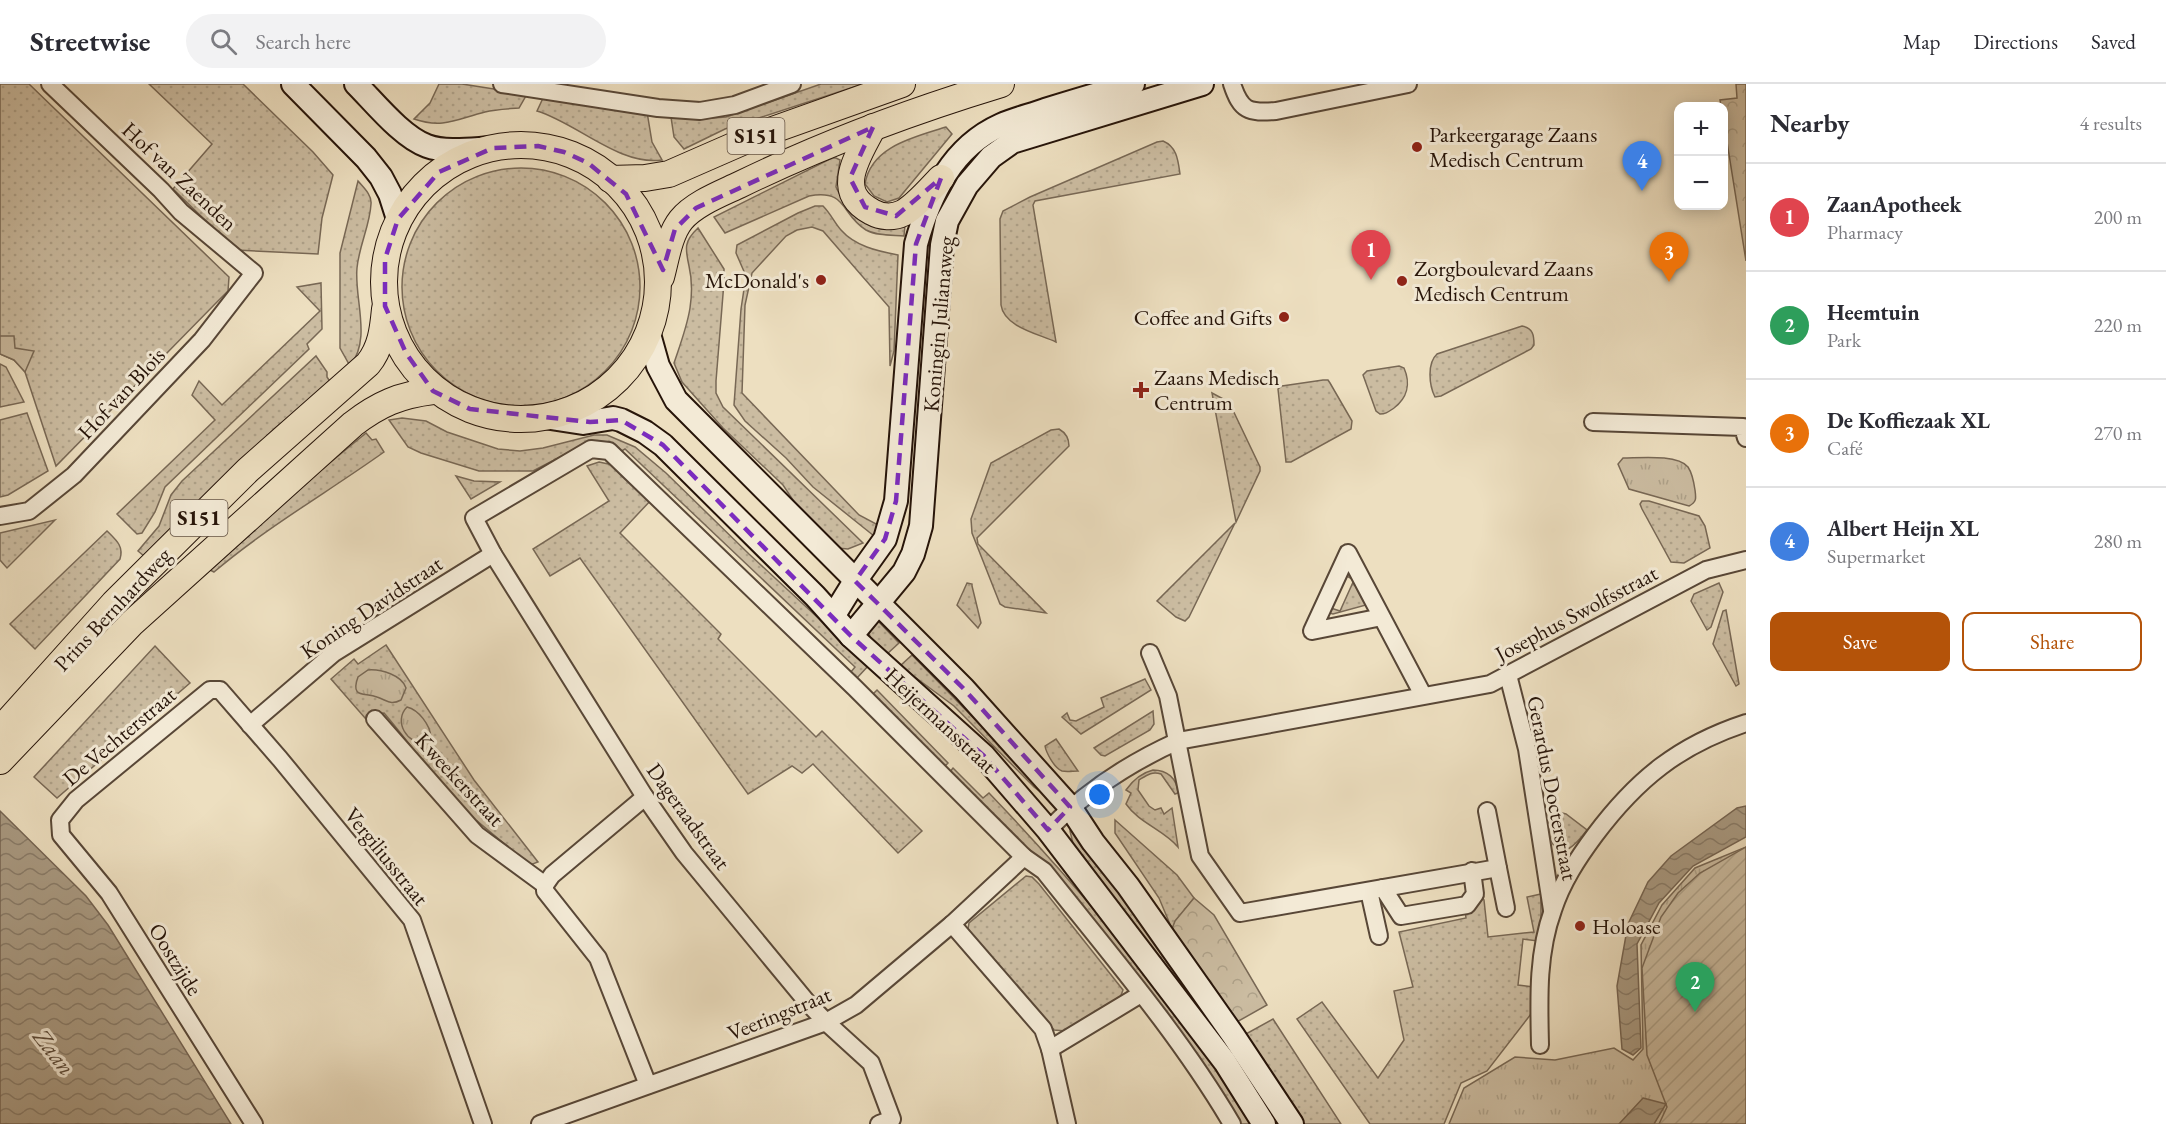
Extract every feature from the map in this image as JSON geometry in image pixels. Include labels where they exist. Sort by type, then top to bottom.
[{"type":"main road","points":[[293,84],[366,158],[381,177],[390,194],[398,219]]},
{"type":"main road","points":[[356,84],[412,138],[427,147],[493,148]]},
{"type":"main road","name":"S151","points":[[610,179],[645,178],[669,174],[756,136],[902,84]]},
{"type":"main road","name":"S151","points":[[658,288],[653,248],[637,210],[626,194],[588,163],[564,152],[537,146],[493,148],[465,157],[439,172],[418,191],[398,219],[385,259],[383,282],[385,306],[406,353],[433,391],[470,409],[493,415],[518,418],[544,417],[574,408],[601,392],[626,370],[649,334],[658,288],[675,229],[689,213],[765,172],[873,127],[1001,84]]},
{"type":"main road","name":"Koningin Julianaweg","points":[[834,615],[885,539],[896,501],[916,244],[926,212],[941,178],[970,145],[999,126],[1133,84]]},
{"type":"main road","name":"Koningin Julianaweg","points":[[851,636],[904,572],[914,554],[921,526],[942,245],[947,220],[958,198],[984,164],[1012,142],[1202,84]]},
{"type":"main road","points":[[873,127],[852,168],[850,178],[854,194],[865,207],[879,215],[896,216],[912,207],[941,178]]},
{"type":"main road","name":"Prins Bernhardweg","points":[[4,747],[114,603],[248,470],[376,355],[385,306]]},
{"type":"main road","name":"Heijermansstraat","points":[[649,334],[658,366],[676,400],[964,689],[1070,807],[1233,1035],[1292,1124]]},
{"type":"main road","name":"Prins Bernhardweg","points":[[4,747],[132,623],[353,424],[387,402],[433,391]]},
{"type":"main road","name":"Heijermansstraat","points":[[544,417],[583,423],[613,418],[645,432],[673,455],[834,615],[851,636],[984,756],[1048,830],[1225,1062],[1264,1124]]},
{"type":"street","name":"Hof van Zaenden","points":[[50,84],[181,212],[254,273]]},
{"type":"street","points":[[502,84],[658,108],[700,111],[735,105],[792,84]]},
{"type":"street","points":[[1232,84],[1240,104],[1248,110],[1260,112],[1276,111],[1408,84]]},
{"type":"street","name":"Hof van Blois","points":[[0,516],[29,511],[74,476],[202,340],[254,273]]},
{"type":"street","points":[[1593,422],[1743,427],[1746,438]]},
{"type":"street","name":"Heijermansstraat","points":[[474,518],[591,449],[609,451],[847,680],[1024,857]]},
{"type":"street","name":"Dageraadstraat","points":[[474,518],[493,554],[645,797],[684,853],[807,1002],[871,1063],[885,1122]]},
{"type":"street","points":[[1382,617],[1312,631],[1348,553],[1363,580],[1423,695]]},
{"type":"street","name":"Koning Davidstraat","points":[[250,725],[333,653],[493,554]]},
{"type":"street","name":"Josephus Swolfsstraat","points":[[1048,830],[1070,807],[1142,757],[1178,741],[1490,684],[1706,570],[1746,560]]},
{"type":"street","points":[[1150,653],[1168,696],[1200,856],[1240,913],[1497,868]]},
{"type":"street","name":"Gerardus Docterstraat","points":[[1508,675],[1527,749],[1546,858],[1552,910]]},
{"type":"street","name":"Vergiliusstraat","points":[[210,690],[220,690],[412,920],[483,1124]]},
{"type":"street","name":"De Vechterstraat","points":[[60,820],[76,800],[210,690]]},
{"type":"street","name":"Kweekerstraat","points":[[375,719],[477,835],[544,885],[545,891],[598,958],[648,1085]]},
{"type":"street","points":[[1540,1045],[1539,977],[1552,910],[1574,863],[1617,806],[1644,778],[1680,752],[1717,733],[1746,723]]},
{"type":"street","points":[[544,885],[552,875],[645,797]]},
{"type":"street","points":[[1487,811],[1506,908]]},
{"type":"street","name":"Oostzijde","points":[[60,820],[61,835],[109,893],[254,1124]]},
{"type":"street","points":[[1024,857],[1044,872],[1142,994],[1214,1094],[1232,1124]]},
{"type":"street","name":"Veeringstraat","points":[[540,1124],[826,1022],[856,1005],[952,924],[1024,857]]},
{"type":"street","points":[[1546,858],[1574,863]]},
{"type":"street","points":[[1376,890],[1401,916],[1467,905],[1475,894],[1472,871]]},
{"type":"street","points":[[1376,890],[1379,936]]},
{"type":"street","points":[[952,924],[1043,1029],[1050,1049],[1067,1124]]},
{"type":"street","points":[[1050,1049],[1142,994]]},
{"type":"highlighted area","points":[[873,127],[850,178],[865,207],[896,216],[941,178],[916,244],[896,501],[885,539],[855,581],[964,689],[1070,807],[1048,830],[984,756],[851,636],[663,445],[621,420],[590,422],[470,409],[433,391],[406,353],[385,306],[385,259],[398,219],[439,172],[493,148],[538,146],[564,152],[588,163],[626,194],[663,270],[675,229],[696,208]]},
{"type":"green space","points":[[0,84],[29,84],[229,277],[228,291],[56,466],[25,372],[14,360],[0,354]]},
{"type":"green space","points":[[149,84],[243,84],[313,152],[333,175],[322,218],[318,254],[236,250],[173,189],[212,144]]},
{"type":"green space","points":[[439,84],[462,84],[527,94],[519,108],[489,111],[442,123],[414,119],[430,103]]},
{"type":"green space","points":[[821,84],[863,84],[725,129],[684,149],[674,137],[671,117],[699,119],[726,117]]},
{"type":"green space","points":[[1736,84],[1746,84],[1746,261],[1728,148],[1728,102],[1720,102],[1720,100],[1737,98]]},
{"type":"green space","points":[[544,96],[647,112],[652,142],[662,160],[630,157],[537,111]]},
{"type":"green space","points":[[946,127],[952,134],[899,198],[887,202],[874,196],[865,184],[876,160],[908,139]]},
{"type":"green space","points":[[1163,141],[1174,150],[1180,174],[1035,201],[1033,205],[1056,342],[1023,329],[1008,319],[1001,305],[1000,219],[1003,211],[1030,197]]},
{"type":"green space","points":[[832,158],[840,160],[836,187],[858,218],[872,226],[905,225],[904,236],[866,230],[837,199],[822,195],[809,196],[725,233],[714,217]]},
{"type":"green space","points":[[509,168],[533,168],[556,173],[577,182],[597,195],[613,211],[626,231],[635,252],[640,287],[638,310],[631,333],[613,363],[597,379],[577,392],[556,401],[533,406],[509,406],[486,401],[465,392],[445,379],[429,363],[416,343],[407,322],[402,299],[402,275],[407,252],[416,231],[429,211],[445,195],[465,182],[486,173]]},
{"type":"green space","points":[[358,181],[369,195],[371,204],[357,268],[361,318],[360,344],[350,366],[340,348],[340,253]]},
{"type":"green space","points":[[815,206],[823,206],[841,230],[853,240],[874,250],[898,255],[894,351],[890,366],[889,307],[823,231],[812,227],[797,230],[786,236],[752,273],[745,305],[742,393],[859,515],[880,526],[874,536],[813,487],[786,458],[745,421],[734,405],[741,309],[746,276],[736,253],[737,245]]},
{"type":"green space","points":[[698,228],[724,269],[716,381],[716,393],[723,407],[863,543],[848,549],[837,548],[803,515],[783,485],[723,428],[682,382],[674,363],[691,303],[687,245],[690,237]]},
{"type":"green space","points":[[321,283],[322,329],[307,344],[309,349],[165,487],[155,512],[142,533],[137,534],[117,514],[215,420],[192,395],[199,381],[222,405],[320,311],[297,287]]},
{"type":"green space","points":[[1522,326],[1529,328],[1534,338],[1534,345],[1531,349],[1435,397],[1430,374],[1437,354]]},
{"type":"green space","points":[[0,336],[14,336],[15,348],[34,351],[25,372],[14,360],[0,354]]},
{"type":"green space","points":[[316,356],[327,372],[331,383],[275,428],[144,556],[138,551],[159,526],[171,495],[182,481]]},
{"type":"green space","points":[[0,364],[6,367],[24,402],[0,407]]},
{"type":"green space","points":[[1399,366],[1404,368],[1406,374],[1405,395],[1394,408],[1380,414],[1376,411],[1363,375],[1367,371]]},
{"type":"green space","points":[[1328,380],[1352,421],[1351,429],[1291,462],[1286,462],[1278,389],[1282,386]]},
{"type":"green space","points":[[1212,393],[1229,402],[1260,467],[1236,522]]},
{"type":"green space","points":[[27,413],[48,471],[8,495],[0,497],[0,420]]},
{"type":"green space","points":[[402,418],[426,421],[447,432],[498,449],[520,451],[543,448],[594,435],[607,435],[635,447],[666,473],[749,554],[869,665],[857,678],[850,673],[855,667],[625,449],[620,452],[605,443],[589,442],[533,471],[479,471],[408,447],[389,420]]},
{"type":"green space","points":[[1059,429],[1067,436],[1069,446],[977,538],[978,544],[1046,613],[1005,607],[1000,604],[972,533],[971,519],[991,463],[1051,430]]},
{"type":"green space","points":[[366,433],[372,440],[376,439],[384,452],[276,525],[214,572],[210,570],[292,494]]},
{"type":"green space","points":[[1623,458],[1667,458],[1683,463],[1692,475],[1695,501],[1689,506],[1629,489],[1618,464]]},
{"type":"green space","points":[[599,462],[613,465],[652,499],[620,533],[721,634],[718,639],[816,737],[822,731],[922,831],[898,853],[813,764],[802,773],[792,766],[748,794],[580,558],[550,576],[533,549],[609,501],[587,466]]},
{"type":"green space","points":[[456,476],[474,481],[500,482],[471,499]]},
{"type":"green space","points":[[1642,501],[1699,516],[1705,526],[1710,548],[1684,563],[1671,562],[1642,509],[1640,504]]},
{"type":"green space","points":[[55,520],[7,568],[0,560],[0,533]]},
{"type":"green space","points":[[1235,523],[1189,617],[1185,621],[1176,617],[1157,601]]},
{"type":"green space","points":[[107,531],[120,547],[120,559],[35,649],[10,624]]},
{"type":"green space","points":[[1350,571],[1366,605],[1333,614],[1329,613],[1328,607],[1340,611],[1354,580],[1343,574]]},
{"type":"green space","points":[[967,583],[972,584],[981,623],[978,628],[957,605]]},
{"type":"green space","points":[[1719,583],[1723,592],[1711,627],[1707,630],[1691,601],[1694,594]]},
{"type":"green space","points":[[1726,610],[1739,684],[1736,686],[1713,644],[1723,611]]},
{"type":"green space","points":[[877,620],[899,643],[886,655],[870,637],[869,629]]},
{"type":"green space","points":[[386,645],[474,780],[538,862],[530,865],[477,821],[474,823],[450,797],[384,713],[376,714],[373,711],[365,718],[331,679],[354,659],[358,664]]},
{"type":"green space","points":[[155,646],[190,683],[57,798],[34,777]]},
{"type":"green space","points":[[912,655],[1050,796],[1047,797],[1034,787],[954,706],[900,666]]},
{"type":"green space","points":[[368,670],[385,672],[396,676],[404,683],[406,688],[401,700],[391,702],[357,692],[358,677]]},
{"type":"green space","points":[[1145,679],[1151,690],[1081,734],[1062,717],[1067,713],[1070,720],[1076,721],[1104,707],[1101,698]]},
{"type":"green space","points":[[877,690],[948,763],[944,767],[872,695]]},
{"type":"green space","points":[[407,707],[416,711],[426,723],[431,737],[426,743],[413,740],[404,731],[401,719]]},
{"type":"green space","points":[[1153,711],[1154,724],[1150,730],[1105,756],[1094,748]]},
{"type":"green space","points":[[1056,739],[1078,771],[1062,771],[1053,763],[1045,746]]},
{"type":"green space","points":[[953,768],[983,798],[989,793],[1095,911],[1162,994],[1254,1124],[1240,1124],[1207,1072],[1019,843],[949,773]]},
{"type":"green space","points":[[1153,770],[1163,771],[1170,776],[1176,783],[1178,793],[1175,794],[1161,774],[1155,773],[1139,780],[1138,790],[1149,806],[1155,810],[1161,808],[1164,814],[1172,808],[1178,847],[1131,811],[1126,804],[1131,793],[1126,790],[1129,786],[1141,775]]},
{"type":"green space","points":[[1558,812],[1566,814],[1587,830],[1579,840],[1565,850],[1555,847],[1551,841],[1545,819]]},
{"type":"green space","points":[[1115,820],[1177,875],[1194,898],[1172,929],[1159,898],[1115,833]]},
{"type":"green space","points":[[1072,824],[1226,1039],[1221,1043],[1075,852],[1070,831]]},
{"type":"green space","points":[[1746,847],[1746,1124],[1449,1124],[1464,1088],[1515,1057],[1555,1060],[1614,1048],[1633,1060],[1643,1049],[1641,945],[1662,905],[1695,868]]},
{"type":"green space","points":[[1746,847],[1746,1124],[1659,1124],[1667,1107],[1647,1055],[1642,968],[1661,917],[1678,893],[1700,873]]},
{"type":"green space","points":[[1026,876],[1032,877],[1039,884],[1123,990],[1120,998],[1066,1031],[1054,1030],[968,929],[969,923]]},
{"type":"green space","points":[[1480,894],[1484,900],[1488,937],[1534,932],[1527,897],[1541,894],[1538,941],[1523,939],[1518,985],[1533,987],[1531,1014],[1487,1071],[1461,1083],[1444,1124],[1370,1124],[1297,1019],[1322,1002],[1378,1078],[1404,1040],[1394,991],[1413,987],[1399,932],[1466,918],[1465,911]]},
{"type":"green space","points":[[1194,898],[1214,915],[1267,1005],[1235,1023],[1187,949],[1173,934],[1175,921]]},
{"type":"green space","points":[[1273,1019],[1341,1124],[1299,1124],[1244,1035]]},
{"type":"water","points":[[1746,806],[1746,837],[1693,866],[1659,903],[1637,944],[1641,1048],[1633,1055],[1622,1049],[1617,986],[1628,924],[1648,882],[1671,856],[1737,808]]},
{"type":"water","name":"Zaan","points":[[0,811],[86,896],[108,925],[231,1124],[0,1124]]},
{"type":"water","points":[[1643,1098],[1666,1104],[1654,1124],[1619,1124]]},
{"type":"place","name":"Parkeergarage Zaans Medisch Centrum","points":[[1417,147]]},
{"type":"place","name":"Albert Heijn XL","points":[[1642,191]]},
{"type":"place","name":"McDonald's","points":[[821,280]]},
{"type":"place","name":"ZaanApotheek","points":[[1371,280]]},
{"type":"place","name":"Zorgboulevard Zaans Medisch Centrum","points":[[1402,281]]},
{"type":"place","name":"De Koffiezaak XL","points":[[1669,282]]},
{"type":"place","name":"Coffee and Gifts","points":[[1284,317]]},
{"type":"place","name":"Zaans Medisch Centrum","points":[[1141,390]]},
{"type":"place","name":"Holoase","points":[[1580,926]]},
{"type":"place","name":"Heemtuin","points":[[1695,1012]]}]
